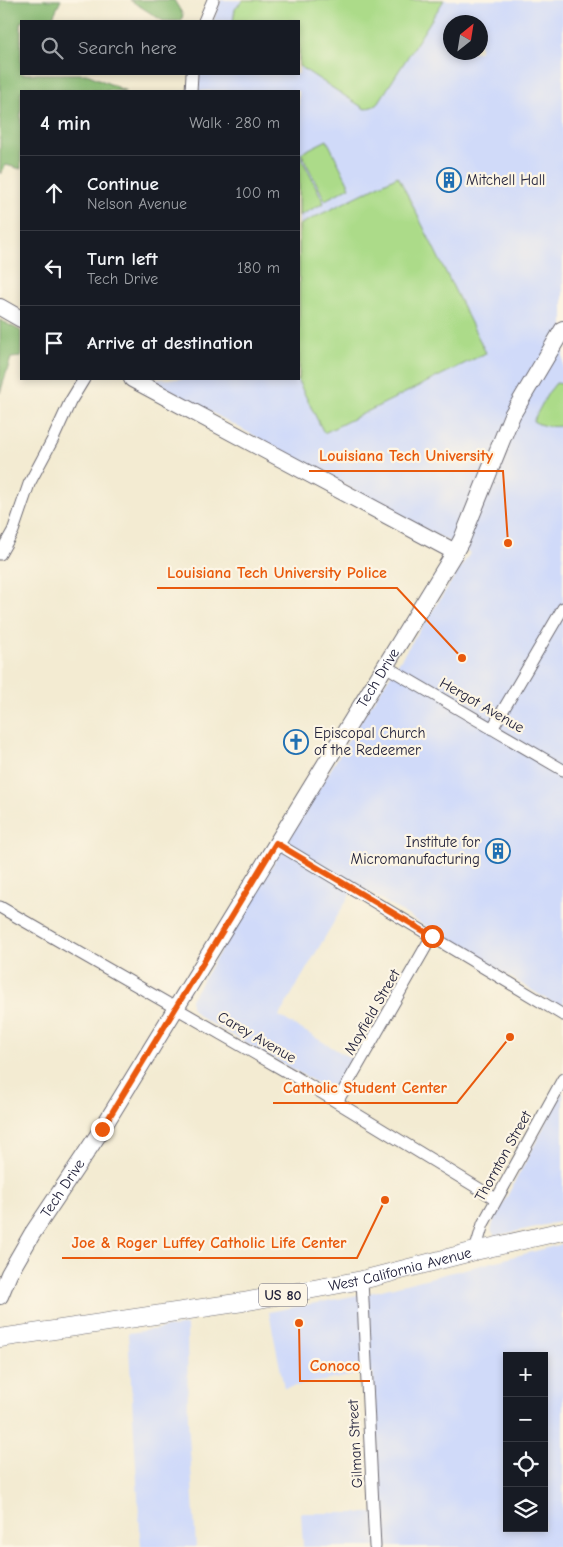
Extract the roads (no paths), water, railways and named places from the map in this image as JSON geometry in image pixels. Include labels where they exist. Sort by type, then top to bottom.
[{"type":"main road","points":[[0,307],[20,318]]},
{"type":"main road","name":"Tech Drive","points":[[0,1293],[32,1234],[79,1165],[455,552],[512,415],[563,329]]},
{"type":"main road","points":[[134,380],[455,552]]},
{"type":"main road","name":"West California Avenue","points":[[0,1338],[214,1308],[362,1280],[563,1231]]},
{"type":"street","points":[[204,20],[213,0]]},
{"type":"street","points":[[191,90],[192,75]]},
{"type":"street","points":[[0,554],[13,531],[29,484],[53,440],[70,402],[83,380]]},
{"type":"street","points":[[492,729],[563,608]]},
{"type":"street","name":"Hergot Avenue","points":[[385,666],[563,770]]},
{"type":"street","points":[[276,843],[563,1015]]},
{"type":"street","name":"Carey Avenue","points":[[0,907],[337,1102],[496,1199]]},
{"type":"street","name":"Mayfield Street","points":[[337,1102],[432,936]]},
{"type":"street","name":"Thornton Street","points":[[475,1251],[483,1224],[563,1079]]},
{"type":"street","name":"Gilman Street","points":[[362,1280],[375,1547]]},
{"type":"place","name":"Mitchell Hall","points":[[449,180]]},
{"type":"place","name":"Louisiana Tech University","points":[[508,543]]},
{"type":"place","name":"Louisiana Tech University Police","points":[[462,658]]},
{"type":"place","name":"Episcopal Church of the Redeemer","points":[[296,742]]},
{"type":"place","name":"Institute for Micromanufacturing","points":[[498,851]]},
{"type":"place","name":"Catholic Student Center","points":[[510,1037]]},
{"type":"place","name":"Joe & Roger Luffey Catholic Life Center","points":[[385,1200]]},
{"type":"place","name":"Conoco","points":[[299,1323]]}]
